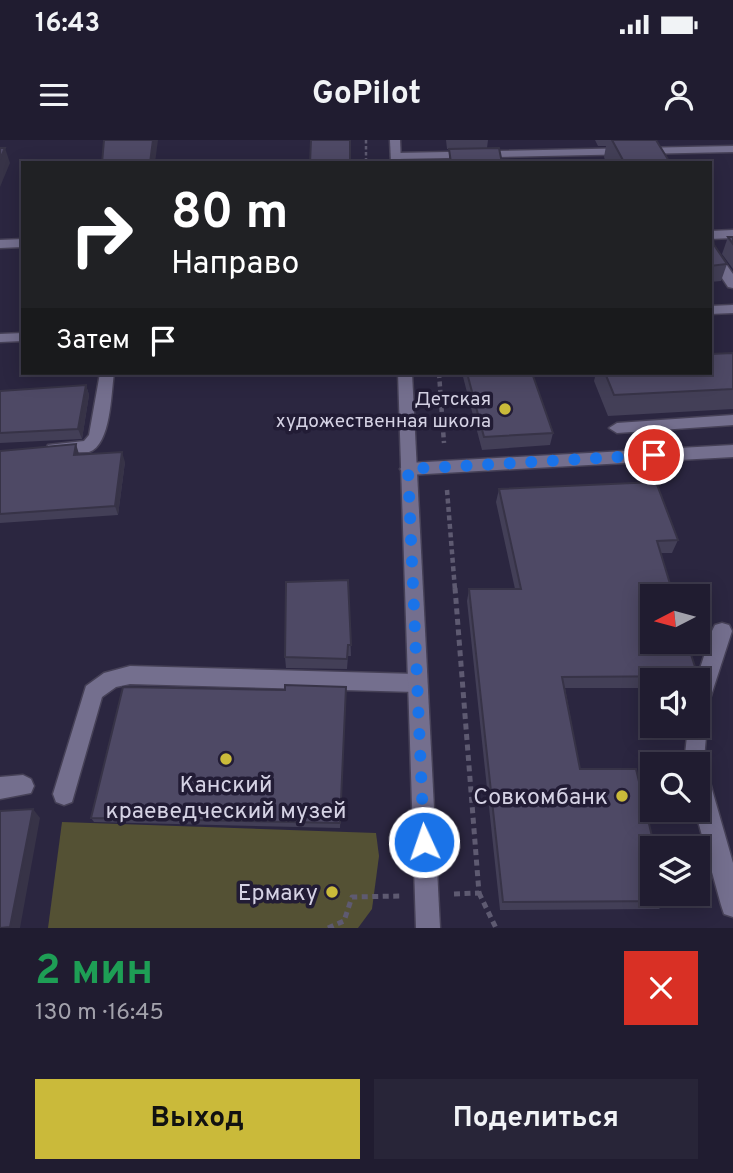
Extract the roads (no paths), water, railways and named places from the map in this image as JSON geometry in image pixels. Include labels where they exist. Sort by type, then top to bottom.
[{"type":"street","points":[[396,140],[396,159],[512,158],[582,152],[733,149]]},
{"type":"street","points":[[507,140],[512,158]]},
{"type":"street","points":[[576,140],[582,152]]},
{"type":"street","points":[[712,235],[733,234]]},
{"type":"street","points":[[0,244],[21,243]]},
{"type":"street","points":[[712,253],[733,284]]},
{"type":"street","points":[[712,310],[733,309]]},
{"type":"street","points":[[0,338],[21,337]]},
{"type":"street","points":[[39,450],[89,446],[97,437],[107,375]]},
{"type":"street","points":[[405,375],[428,928]]},
{"type":"street","points":[[617,428],[733,420]]},
{"type":"street","points":[[408,469],[733,451]]},
{"type":"street","points":[[710,668],[722,631]]},
{"type":"street","points":[[64,793],[93,692],[111,679],[130,675],[416,683]]},
{"type":"street","points":[[0,788],[23,786]]},
{"type":"street","points":[[710,822],[733,905]]},
{"type":"place","name":"Детская художественная школа","points":[[505,409]]},
{"type":"place","name":"Канский краеведческий музей","points":[[226,759]]},
{"type":"place","name":"Совкомбанк","points":[[622,796]]},
{"type":"place","name":"Ермаку","points":[[332,892]]}]
